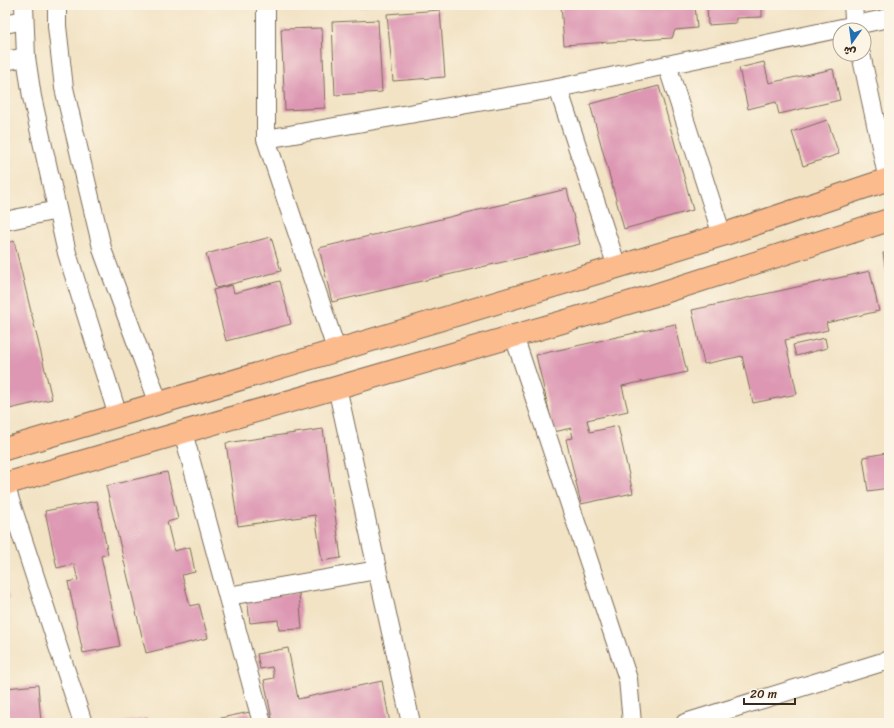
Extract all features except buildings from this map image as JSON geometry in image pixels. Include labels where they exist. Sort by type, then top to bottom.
[{"type":"main road","points":[[5,450],[617,268],[722,235],[889,179]]},
{"type":"main road","points":[[5,484],[652,296],[889,220]]},
{"type":"street","points":[[57,5],[56,26],[64,88],[103,252],[159,404]]},
{"type":"street","points":[[266,5],[266,139],[337,352]]},
{"type":"street","points":[[853,5],[854,22]]},
{"type":"street","points":[[5,24],[24,13],[26,57],[32,97],[67,253],[118,416]]},
{"type":"street","points":[[872,23],[889,18]]},
{"type":"street","points":[[266,139],[558,88],[832,33]]},
{"type":"street","points":[[5,61],[26,57]]},
{"type":"street","points":[[863,62],[889,179]]},
{"type":"street","points":[[667,65],[722,235]]},
{"type":"street","points":[[558,88],[617,268]]},
{"type":"street","points":[[5,221],[57,210]]},
{"type":"street","points":[[514,336],[628,679],[632,723]]},
{"type":"street","points":[[337,387],[411,723]]},
{"type":"street","points":[[183,432],[262,723]]},
{"type":"street","points":[[5,484],[83,723]]},
{"type":"street","points":[[228,596],[377,570]]},
{"type":"street","points":[[685,723],[889,660]]}]
